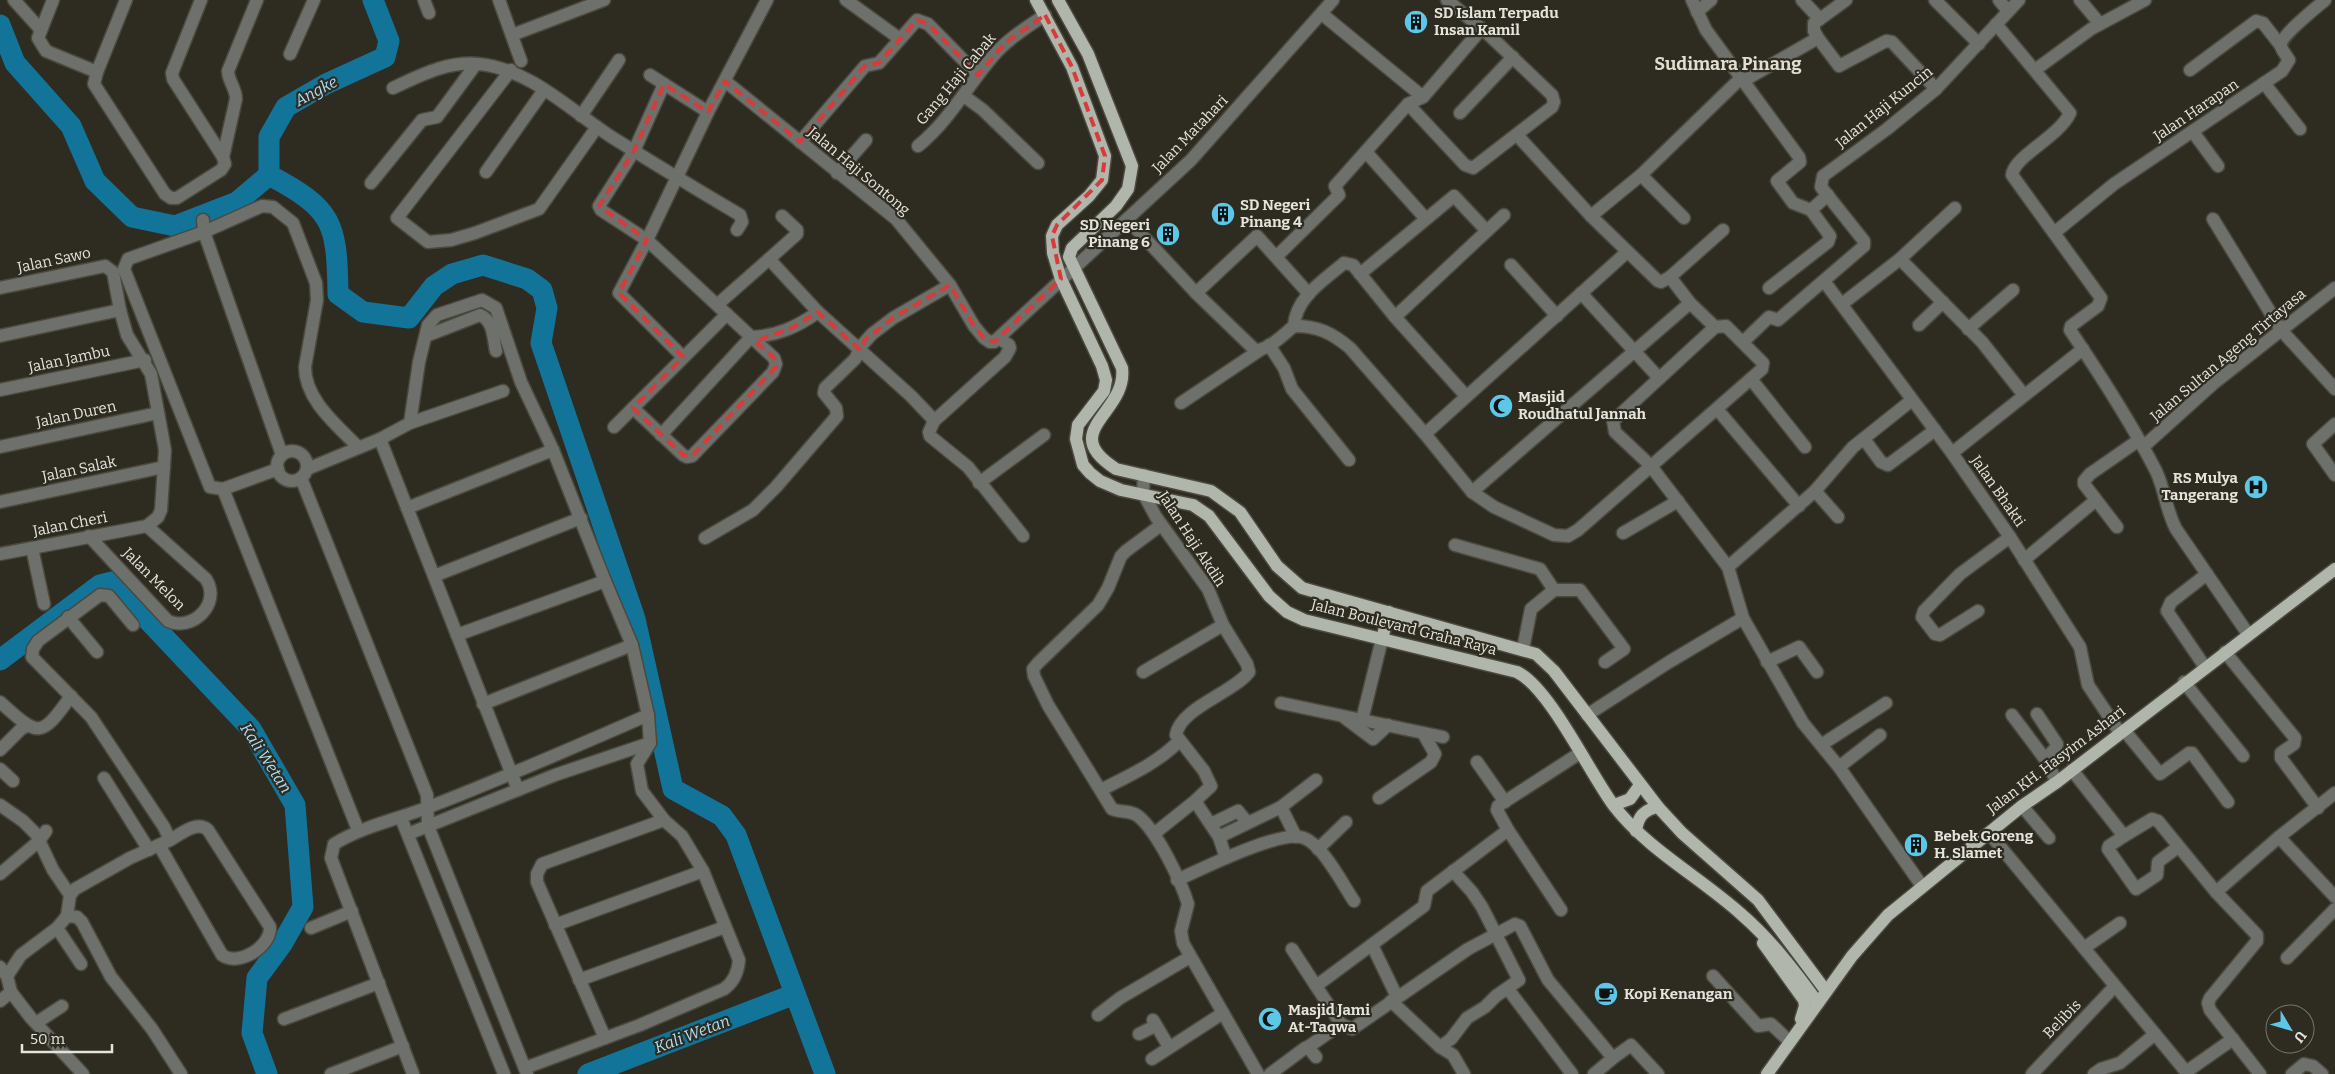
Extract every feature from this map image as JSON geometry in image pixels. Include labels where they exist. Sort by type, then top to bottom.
[{"type":"main road","name":"Jalan Boulevard Graha Raya","points":[[1036,0],[1072,67],[1105,156],[1102,180],[1089,196],[1057,225],[1052,236],[1053,252],[1061,279],[1102,366],[1106,380],[1104,391],[1078,425],[1076,439],[1079,453],[1090,474],[1100,481],[1121,490],[1144,493],[1193,505],[1209,516],[1269,596],[1287,612],[1304,620],[1517,672],[1527,677],[1614,805],[1636,831],[1753,925],[1782,956],[1818,1003]]},
{"type":"main road","name":"Jalan Boulevard Graha Raya","points":[[1058,0],[1088,54],[1132,166],[1128,189],[1124,195],[1116,206],[1072,248],[1068,257],[1122,368],[1124,379],[1120,392],[1091,432],[1091,442],[1104,462],[1116,470],[1211,491],[1240,512],[1277,566],[1302,588],[1523,649],[1545,661],[1658,807],[1682,833],[1758,900],[1826,991]]},
{"type":"main road","name":"Jalan KH. Hasyim Ashari","points":[[1767,1074],[1860,946],[1888,915],[2022,806],[2057,782],[2184,682],[2335,568]]},
{"type":"main road","points":[[1382,639],[1389,612]]},
{"type":"main road","points":[[1614,805],[1630,799],[1640,785]]},
{"type":"main road","points":[[1636,831],[1637,822],[1642,814],[1649,809],[1658,807]]},
{"type":"main road","points":[[1753,925],[1775,963],[1804,1000],[1804,1014],[1793,1036]]},
{"type":"street","points":[[14,0],[41,30]]},
{"type":"street","points":[[53,0],[38,38],[46,51],[96,72]]},
{"type":"street","points":[[126,0],[96,72],[95,88],[165,194],[171,198],[177,198],[221,170],[225,164],[224,157],[236,99],[236,92],[228,78],[228,70],[257,0]]},
{"type":"street","points":[[201,0],[172,73],[173,79],[224,157]]},
{"type":"street","points":[[290,54],[314,0]]},
{"type":"street","points":[[424,0],[429,13]]},
{"type":"street","points":[[499,0],[521,61]]},
{"type":"street","points":[[512,35],[577,5],[604,0]]},
{"type":"street","points":[[683,357],[619,293],[648,240],[708,112],[767,0]]},
{"type":"street","points":[[846,0],[900,38]]},
{"type":"street","name":"Jalan Matahari","points":[[1061,279],[1191,160],[1333,0]]},
{"type":"street","points":[[1408,104],[1449,150],[1469,167],[1473,168],[1552,107],[1554,102],[1552,95],[1513,57],[1447,0]]},
{"type":"street","points":[[1711,0],[1694,6],[1706,30],[1799,157],[1800,162],[1777,181],[1793,203],[1811,210],[1830,236],[1828,242],[1770,288]]},
{"type":"street","points":[[1802,0],[1820,19]]},
{"type":"street","points":[[1846,0],[1820,19],[1813,27],[1818,38],[1841,67],[1886,41],[1892,42],[1936,89]]},
{"type":"street","points":[[1935,0],[1979,44]]},
{"type":"street","points":[[2000,0],[2008,11]]},
{"type":"street","name":"Jalan Haji Kuncin","points":[[1828,196],[1820,184],[1823,176],[1936,89],[2019,0]]},
{"type":"street","points":[[2080,0],[2100,24]]},
{"type":"street","points":[[2035,70],[2100,24],[2144,0]]},
{"type":"street","points":[[2281,46],[2292,29],[2325,0]]},
{"type":"street","points":[[1322,14],[1423,97]]},
{"type":"street","name":"Gang Haji Cabak","points":[[918,146],[935,132],[978,75],[1005,44],[1044,15]]},
{"type":"street","points":[[800,142],[865,66],[879,64],[914,22],[920,21],[928,24],[978,75]]},
{"type":"street","points":[[2190,70],[2256,21],[2263,23],[2281,46]]},
{"type":"street","points":[[1996,24],[2070,113],[2064,125],[2016,164],[2012,175],[2101,298],[2098,306],[2070,328],[2141,443],[2162,485],[2169,515],[2248,634]]},
{"type":"street","points":[[1277,256],[1339,195],[1335,186],[1408,104],[1423,97],[1478,33],[1484,31]]},
{"type":"street","points":[[1591,216],[1641,175],[1742,80],[1818,38]]},
{"type":"street","name":"Jalan Harapan","points":[[2054,233],[2114,184],[2264,84],[2288,65],[2289,60],[2281,46]]},
{"type":"street","points":[[1460,113],[1513,57]]},
{"type":"street","points":[[581,116],[619,60]]},
{"type":"street","points":[[371,183],[422,120],[437,116],[476,64]]},
{"type":"street","points":[[393,88],[435,69],[476,64],[511,70],[634,151],[740,215],[742,222],[737,230]]},
{"type":"street","points":[[511,70],[397,218],[428,242],[451,240],[539,209],[597,127]]},
{"type":"street","points":[[650,75],[708,112]]},
{"type":"street","name":"Jalan Haji Sontong","points":[[725,81],[896,219],[950,285],[962,309],[984,338],[990,342],[1000,339]]},
{"type":"street","points":[[633,408],[682,454],[687,457],[692,456],[772,372],[776,364],[774,358],[648,240],[601,210],[599,206],[634,151],[664,84]]},
{"type":"street","points":[[2264,84],[2300,130]]},
{"type":"street","points":[[486,172],[544,90]]},
{"type":"street","points":[[964,96],[983,110],[1038,163]]},
{"type":"street","points":[[2193,132],[2218,166]]},
{"type":"street","points":[[1517,135],[1591,216],[1658,281],[1662,282],[1670,277],[1723,230]]},
{"type":"street","points":[[837,173],[866,140]]},
{"type":"street","points":[[1366,152],[1426,219]]},
{"type":"street","points":[[1641,175],[1684,218]]},
{"type":"street","points":[[1360,274],[1454,196],[1486,230]]},
{"type":"street","points":[[1743,342],[1769,317],[1778,320],[1865,243],[1828,196],[1811,210]]},
{"type":"street","points":[[278,469],[223,489],[216,489],[207,483],[124,269],[128,259],[204,226],[262,206],[273,207],[293,223],[316,283],[317,300],[306,355],[305,378],[309,390],[327,415],[358,448]]},
{"type":"street","points":[[1842,304],[1900,259],[1955,208]]},
{"type":"street","points":[[1395,317],[1504,215]]},
{"type":"street","points":[[718,304],[797,234],[797,230],[782,216]]},
{"type":"street","points":[[2213,218],[2281,330],[2335,389]]},
{"type":"street","points":[[1127,219],[1196,293],[1255,350],[1264,348]]},
{"type":"street","points":[[204,226],[282,455],[278,469],[280,474],[290,480],[380,439],[410,423],[503,391]]},
{"type":"street","points":[[1196,293],[1257,236],[1277,256],[1309,294]]},
{"type":"street","points":[[1425,434],[1627,252]]},
{"type":"street","points":[[769,259],[818,312],[911,396],[934,421]]},
{"type":"street","points":[[1900,259],[1998,361],[2023,394]]},
{"type":"street","points":[[1294,326],[1297,311],[1309,294],[1344,263],[1353,265],[1395,317],[1466,396]]},
{"type":"street","points":[[1511,265],[1557,316]]},
{"type":"street","name":"Jalan Sawo","points":[[0,288],[105,266],[113,272],[120,310]]},
{"type":"street","points":[[1670,277],[1690,303],[1715,327]]},
{"type":"street","points":[[1023,536],[960,459],[928,434],[934,421],[1005,357],[1010,348],[1009,344],[1000,339],[1061,279]]},
{"type":"street","name":"Jalan Bhakti","points":[[1824,281],[1952,453],[2010,537],[2080,647],[2088,685],[2122,731],[2160,774],[2189,753],[2192,753],[2228,802]]},
{"type":"street","points":[[705,538],[753,510],[776,487],[837,416],[836,408],[824,393],[825,388],[855,359],[865,340],[893,318],[950,285]]},
{"type":"street","name":"Jalan Sultan Ageng Tirtayasa","points":[[2096,500],[2084,484],[2087,476],[2141,443],[2335,288]]},
{"type":"street","points":[[1968,329],[2013,290]]},
{"type":"street","points":[[1581,293],[1659,378]]},
{"type":"street","points":[[282,455],[291,451],[300,453],[306,460],[304,473],[427,795],[428,826],[526,1071],[701,1000],[731,984],[738,970],[739,960],[703,871],[682,836],[664,820],[642,791],[637,777],[637,764],[650,743],[648,715],[632,645],[553,450],[521,382],[496,308],[482,300],[437,315],[428,325],[419,362],[410,423]]},
{"type":"street","points":[[1919,325],[1943,302]]},
{"type":"street","points":[[1472,492],[1633,350],[1690,303]]},
{"type":"street","points":[[0,336],[120,310],[127,335],[151,374],[165,450],[161,510],[158,517],[147,526]]},
{"type":"street","points":[[661,435],[751,338],[768,337],[790,329],[818,312]]},
{"type":"street","points":[[614,427],[728,314]]},
{"type":"street","points":[[426,336],[480,315],[487,318],[490,323],[496,351]]},
{"type":"street","points":[[1182,403],[1294,326],[1317,328],[1338,338],[1425,434],[1472,492],[1494,507],[1521,521],[1554,535],[1568,536],[1578,530],[1650,465],[1717,410],[1764,366],[1726,326],[1715,327],[1613,421],[1612,426],[1615,432],[1650,465],[1728,568],[1743,618],[1803,723],[1839,767],[1922,886]]},
{"type":"street","points":[[1264,348],[1284,368],[1292,389],[1349,460]]},
{"type":"street","points":[[1952,453],[2023,394],[2083,349]]},
{"type":"street","name":"Jalan Jambu","points":[[0,390],[144,360]]},
{"type":"street","points":[[1751,379],[1805,447]]},
{"type":"street","points":[[1728,568],[1815,491],[1846,454],[1912,400]]},
{"type":"street","points":[[1717,410],[1799,506]]},
{"type":"street","name":"Jalan Duren","points":[[0,447],[158,413]]},
{"type":"street","points":[[2335,424],[2314,444],[2335,475]]},
{"type":"street","points":[[1864,439],[1881,462],[1888,465],[1934,430]]},
{"type":"street","points":[[979,483],[1044,435]]},
{"type":"street","points":[[380,439],[518,790]]},
{"type":"street","points":[[407,508],[553,450]]},
{"type":"street","name":"Jalan Salak","points":[[0,502],[164,468]]},
{"type":"street","name":"Jalan Haji Akdih","points":[[1144,475],[1144,493],[1162,525],[1208,589],[1223,625],[1247,664],[1249,672],[1244,679],[1184,720],[1177,728],[1176,735],[1179,741]]},
{"type":"street","points":[[223,489],[358,830]]},
{"type":"street","points":[[1815,491],[1838,516]]},
{"type":"street","points":[[2024,560],[2096,500],[2117,527]]},
{"type":"street","points":[[1623,533],[1678,501]]},
{"type":"street","points":[[434,576],[581,518]]},
{"type":"street","points":[[1162,525],[1121,556],[1108,588],[1098,605],[1033,669],[1034,676],[1048,705],[1112,809],[1138,816],[1155,833],[1188,904],[1181,931],[1183,943],[1258,1074]]},
{"type":"street","name":"Jalan Melon","points":[[89,536],[168,621],[182,624],[202,614],[211,604],[211,587],[206,579],[147,526]]},
{"type":"street","name":"Jalan Cheri","points":[[0,554],[147,526]]},
{"type":"street","points":[[1978,611],[1940,635],[1936,634],[1922,617],[1924,611],[1960,574],[2010,537]]},
{"type":"street","points":[[1455,545],[1540,569],[1554,590]]},
{"type":"street","points":[[32,548],[44,604]]},
{"type":"street","points":[[2205,667],[2167,611],[2171,602],[2207,574]]},
{"type":"street","points":[[457,635],[605,581]]},
{"type":"street","points":[[1523,649],[1532,610],[1554,590],[1580,590],[1624,649],[1605,662]]},
{"type":"street","points":[[133,625],[114,601],[104,594],[92,599],[38,641],[32,653],[34,660],[91,717],[164,827],[159,845]]},
{"type":"street","points":[[68,617],[97,652]]},
{"type":"street","points":[[1587,715],[1669,662],[1743,618]]},
{"type":"street","points":[[1143,672],[1223,625]]},
{"type":"street","points":[[1362,720],[1382,639]]},
{"type":"street","points":[[483,704],[632,645]]},
{"type":"street","points":[[1767,662],[1799,647],[1817,672]]},
{"type":"street","points":[[2225,652],[2295,738],[2294,744],[2281,752],[2281,758],[2318,808]]},
{"type":"street","points":[[2184,682],[2243,756]]},
{"type":"street","points":[[0,702],[27,726],[42,728],[49,724],[71,696]]},
{"type":"street","points":[[1281,702],[1443,737]]},
{"type":"street","points":[[1821,745],[1886,703]]},
{"type":"street","points":[[2037,714],[2057,744],[2055,749],[2045,758]]},
{"type":"street","points":[[414,1074],[331,858],[334,844],[358,830],[401,818],[512,774],[648,715]]},
{"type":"street","points":[[2012,715],[2045,758],[2057,782]]},
{"type":"street","points":[[1342,716],[1373,739],[1388,725]]},
{"type":"street","points":[[0,750],[21,729],[27,726]]},
{"type":"street","points":[[1379,798],[1431,762],[1435,754],[1423,733]]},
{"type":"street","points":[[1839,767],[1880,736]]},
{"type":"street","points":[[1101,790],[1149,765],[1169,752],[1179,741],[1210,782],[1210,789],[1155,833]]},
{"type":"street","points":[[408,834],[518,790],[650,743]]},
{"type":"street","points":[[1561,910],[1508,830],[1496,808],[1580,753]]},
{"type":"street","points":[[1477,762],[1505,802]]},
{"type":"street","points":[[0,769],[13,781]]},
{"type":"street","points":[[2072,770],[2124,836]]},
{"type":"street","points":[[79,1073],[11,992],[4,972],[21,955],[57,928],[67,916],[70,895],[82,884],[159,845],[197,825],[204,826],[270,927],[266,941],[245,957],[236,961],[222,955],[159,845],[104,778]]},
{"type":"street","points":[[1219,837],[1281,807],[1316,780]]},
{"type":"street","points":[[2216,892],[2279,837],[2335,794]]},
{"type":"street","points":[[1195,801],[1212,824],[1219,837],[1226,858]]},
{"type":"street","points":[[0,805],[43,836],[53,870],[70,895]]},
{"type":"street","points":[[2022,806],[2049,838]]},
{"type":"street","points":[[1281,807],[1296,837]]},
{"type":"street","points":[[1212,824],[1238,811],[1247,822]]},
{"type":"street","points":[[401,818],[504,1074]]},
{"type":"street","points":[[2178,847],[2156,864],[2157,875],[2136,889],[2108,849],[2109,846],[2124,836],[2155,818],[2216,892],[2257,935],[2257,940],[2210,998],[2208,1004],[2260,1074]]},
{"type":"street","points":[[605,1038],[537,882],[537,874],[542,864],[664,820]]},
{"type":"street","points":[[1318,849],[1346,822]]},
{"type":"street","points":[[1316,986],[1424,906],[1427,890],[1508,830]]},
{"type":"street","points":[[1989,833],[2187,1073],[2233,1040]]},
{"type":"street","points":[[0,874],[43,836]]},
{"type":"street","points":[[1177,880],[1226,858],[1273,841],[1296,837],[1305,838],[1318,849],[1354,902]]},
{"type":"street","points":[[2279,837],[2335,897]]},
{"type":"street","points":[[555,925],[703,871]]},
{"type":"street","points":[[1440,1047],[1451,1039],[1466,1018],[1484,1008],[1496,996],[1517,983],[1519,977],[1472,892],[1453,871]]},
{"type":"street","points":[[2286,958],[2335,909]]},
{"type":"street","points":[[311,928],[352,911]]},
{"type":"street","points":[[67,916],[77,917],[82,922],[111,977],[152,1029],[181,1074]]},
{"type":"street","points":[[2084,948],[2120,923]]},
{"type":"street","points":[[1292,949],[1341,1024],[1352,1028],[1468,949],[1513,925],[1520,926],[1539,966],[1558,994],[1613,1058]]},
{"type":"street","points":[[579,980],[726,927]]},
{"type":"street","points":[[57,928],[81,964]]},
{"type":"street","points":[[1372,945],[1394,999],[1440,1047],[1453,1055],[1464,1074]]},
{"type":"street","points":[[1098,1015],[1120,998],[1190,957]]},
{"type":"street","points":[[1713,976],[1758,1026],[1771,1024],[1793,1036]]},
{"type":"street","points":[[284,1019],[379,983]]},
{"type":"street","name":"Belibis","points":[[2032,1074],[2115,986]]},
{"type":"street","points":[[1508,989],[1572,1074]]},
{"type":"street","points":[[0,1001],[11,992]]},
{"type":"street","points":[[36,1023],[62,1006]]},
{"type":"street","points":[[1152,1059],[1223,1013]]},
{"type":"street","points":[[1139,1034],[1154,1023],[1169,1047]]},
{"type":"street","points":[[1270,1074],[1298,1052],[1312,1052],[1341,1024]]},
{"type":"street","points":[[2094,1074],[2101,1069],[2120,1064],[2155,1034]]},
{"type":"street","points":[[1594,1074],[1630,1045],[1658,1074]]},
{"type":"street","points":[[331,1074],[403,1046]]},
{"type":"street","points":[[498,1060],[518,1050]]},
{"type":"street","points":[[2292,1074],[2304,1064],[2313,1066],[2322,1074]]},
{"type":"highlighted area","points":[[1045,15],[1072,67],[1105,156],[1102,180],[1057,225],[1052,236],[1061,279],[994,342],[984,338],[974,326],[950,285],[893,318],[865,340],[860,350],[818,312],[790,329],[755,341],[774,358],[776,367],[692,456],[683,455],[633,408],[683,357],[619,293],[647,240],[599,206],[634,151],[664,84],[708,112],[725,81],[800,142],[865,66],[879,63],[917,20],[928,24],[978,75],[1005,43]]},
{"type":"waterway","name":"Angke","points":[[373,0],[389,41],[385,57],[326,84],[286,107],[269,137],[269,175],[307,198],[327,220],[333,234],[336,250],[338,294],[363,312],[409,318],[434,286],[452,274],[483,265],[527,279],[542,290],[547,308],[541,343],[635,619],[673,789],[722,816],[736,835],[825,1074]]},
{"type":"waterway","points":[[0,25],[15,63],[71,126],[95,181],[132,217],[175,226],[237,202],[269,175]]},
{"type":"waterway","name":"Kali Wetan","points":[[0,660],[100,585],[112,582],[251,729],[295,805],[303,907],[282,944],[257,978],[252,1033],[267,1074]]},
{"type":"waterway","name":"Kali Wetan","points":[[588,1074],[795,994]]},
{"type":"place","name":"SD Islam Terpadu Insan Kamil","points":[[1416,22]]},
{"type":"place","name":"SD Negeri Pinang 4","points":[[1223,214]]},
{"type":"place","name":"SD Negeri Pinang 6","points":[[1168,234]]},
{"type":"place","name":"Masjid Roudhatul Jannah","points":[[1501,406]]},
{"type":"place","name":"RS Mulya Tangerang","points":[[2256,487]]},
{"type":"place","name":"Bebek Goreng H. Slamet","points":[[1916,845]]},
{"type":"place","name":"Kopi Kenangan","points":[[1606,994]]},
{"type":"place","name":"Masjid Jami At-Taqwa","points":[[1270,1019]]},
{"type":"district","name":"Sudimara Pinang","points":[[1728,64]]}]
